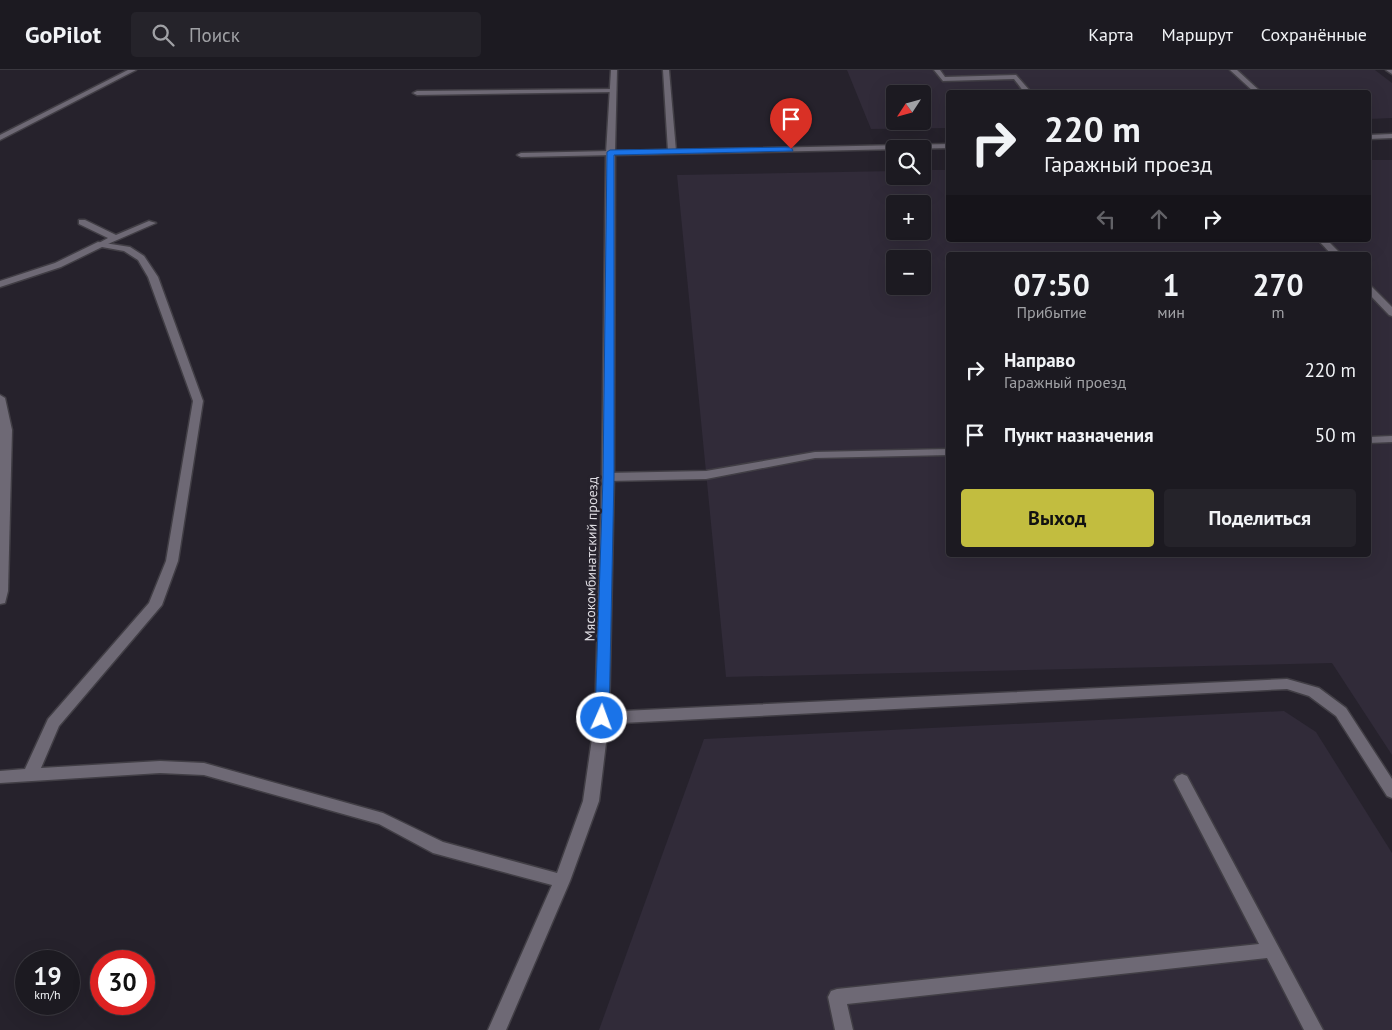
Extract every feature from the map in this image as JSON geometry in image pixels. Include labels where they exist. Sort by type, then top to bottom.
[{"type":"street","points":[[0,138],[133,70]]},
{"type":"street","name":"Мясокомбинатский проезд","points":[[497,1030],[562,881],[591,801],[602,718],[608,477],[610,152],[614,70]]},
{"type":"street","points":[[666,70],[672,151]]},
{"type":"street","points":[[937,70],[943,79],[1016,76],[1026,90]]},
{"type":"street","points":[[1233,70],[1256,90]]},
{"type":"street","points":[[417,93],[613,90]]},
{"type":"street","points":[[1371,136],[1392,136]]},
{"type":"street","points":[[521,155],[946,146]]},
{"type":"street","points":[[82,222],[115,238]]},
{"type":"street","points":[[0,284],[58,265],[101,244],[152,223]]},
{"type":"street","points":[[1324,242],[1333,252]]},
{"type":"street","points":[[31,773],[53,723],[155,605],[172,561],[198,401],[152,277],[141,258],[127,249],[101,244]]},
{"type":"street","points":[[1371,291],[1392,314]]},
{"type":"street","points":[[0,398],[6,430],[2,590],[0,600]]},
{"type":"street","points":[[1371,440],[1392,439]]},
{"type":"street","points":[[608,477],[706,475],[815,455],[946,452]]},
{"type":"street","points":[[602,718],[1287,684],[1314,692],[1341,712],[1392,792]]},
{"type":"street","points":[[0,776],[160,767],[204,769],[383,819],[439,848],[562,881]]},
{"type":"street","points":[[1182,780],[1314,1030]]},
{"type":"street","points":[[844,1030],[837,998],[1272,950]]},
{"type":"shaded area","points":[[847,70],[1375,70],[1392,83],[1392,118],[1371,119],[1371,90],[946,90],[946,128],[931,128],[931,85],[886,85],[886,129],[871,129]]},
{"type":"shaded area","points":[[1371,160],[1392,160],[1392,755],[1332,663],[726,677],[677,175],[886,171],[886,185],[931,185],[931,170],[946,170],[946,242],[1371,242]]},
{"type":"shaded area","points":[[1284,711],[1316,732],[1392,853],[1392,1030],[599,1030],[704,739]]},
{"type":"route","points":[[602,718],[608,477],[610,152],[791,149]]}]
